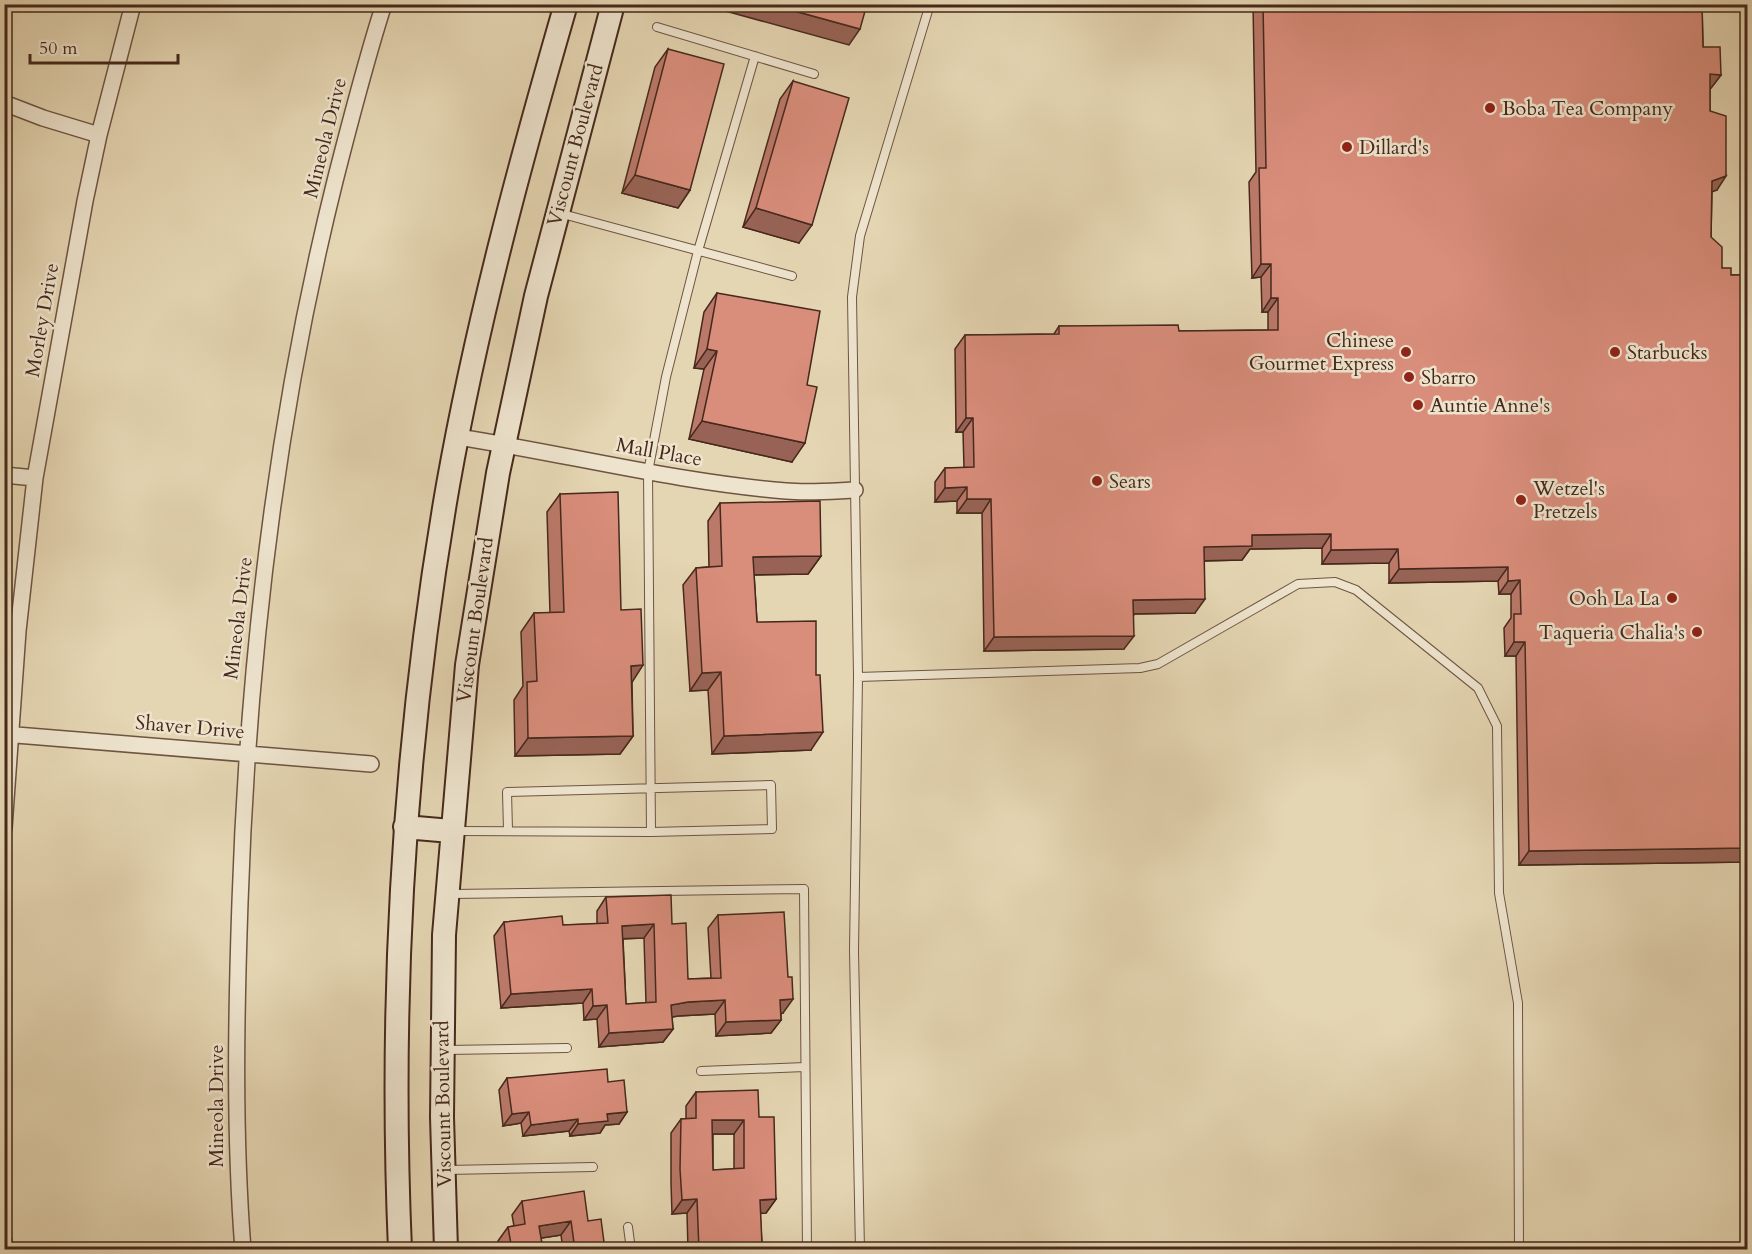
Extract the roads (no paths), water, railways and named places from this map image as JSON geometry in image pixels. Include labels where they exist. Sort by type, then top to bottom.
[{"type":"main road","points":[[400,1250],[396,1119],[397,990],[405,827],[421,666],[458,437],[502,234],[566,4]]},
{"type":"main road","name":"Viscount Boulevard","points":[[446,1250],[442,1050],[446,894],[467,665],[490,518],[536,296],[613,4]]},
{"type":"main road","points":[[405,827],[451,831]]},
{"type":"street","name":"Morley Drive","points":[[4,828],[7,734],[35,478],[99,135],[133,4]]},
{"type":"street","name":"Mineola Drive","points":[[243,1250],[238,1184],[236,1065],[246,752],[266,555],[304,309],[355,101],[384,4]]},
{"type":"street","points":[[4,103],[99,135]]},
{"type":"street","name":"Mall Place","points":[[458,437],[506,444],[648,472],[789,492],[855,490]]},
{"type":"street","points":[[4,476],[35,478]]},
{"type":"street","name":"Shaver Drive","points":[[7,734],[371,764]]},
{"type":"street","points":[[4,1241],[5,1250]]},
{"type":"lane","points":[[860,1250],[854,951],[858,677],[852,297],[855,261],[930,4]]},
{"type":"lane","points":[[657,27],[814,74]]},
{"type":"lane","points":[[651,832],[648,472],[666,377],[698,251],[755,56]]},
{"type":"lane","points":[[557,212],[792,276]]},
{"type":"lane","points":[[858,677],[1140,668],[1158,664],[1298,584],[1335,582],[1356,590],[1478,688],[1497,726],[1499,893],[1518,1003],[1519,1250]]},
{"type":"lane","points":[[451,831],[651,832],[772,829],[771,785],[507,792],[508,830]]},
{"type":"lane","points":[[446,894],[804,889],[807,1250]]},
{"type":"lane","points":[[442,1050],[567,1048]]},
{"type":"lane","points":[[701,1071],[805,1067]]},
{"type":"lane","points":[[444,1170],[593,1167]]},
{"type":"lane","points":[[628,1227],[631,1250]]},
{"type":"place","name":"Boba Tea Company","points":[[1490,108]]},
{"type":"place","name":"Dillard's","points":[[1347,147]]},
{"type":"place","name":"Chinese Gourmet Express","points":[[1406,352]]},
{"type":"place","name":"Starbucks","points":[[1615,352]]},
{"type":"place","name":"Sbarro","points":[[1409,377]]},
{"type":"place","name":"Auntie Anne's","points":[[1418,405]]},
{"type":"place","name":"Sears","points":[[1097,481]]},
{"type":"place","name":"Wetzel's Pretzels","points":[[1521,500]]},
{"type":"place","name":"Ooh La La","points":[[1672,598]]},
{"type":"place","name":"Taqueria Chalia's","points":[[1697,632]]}]
